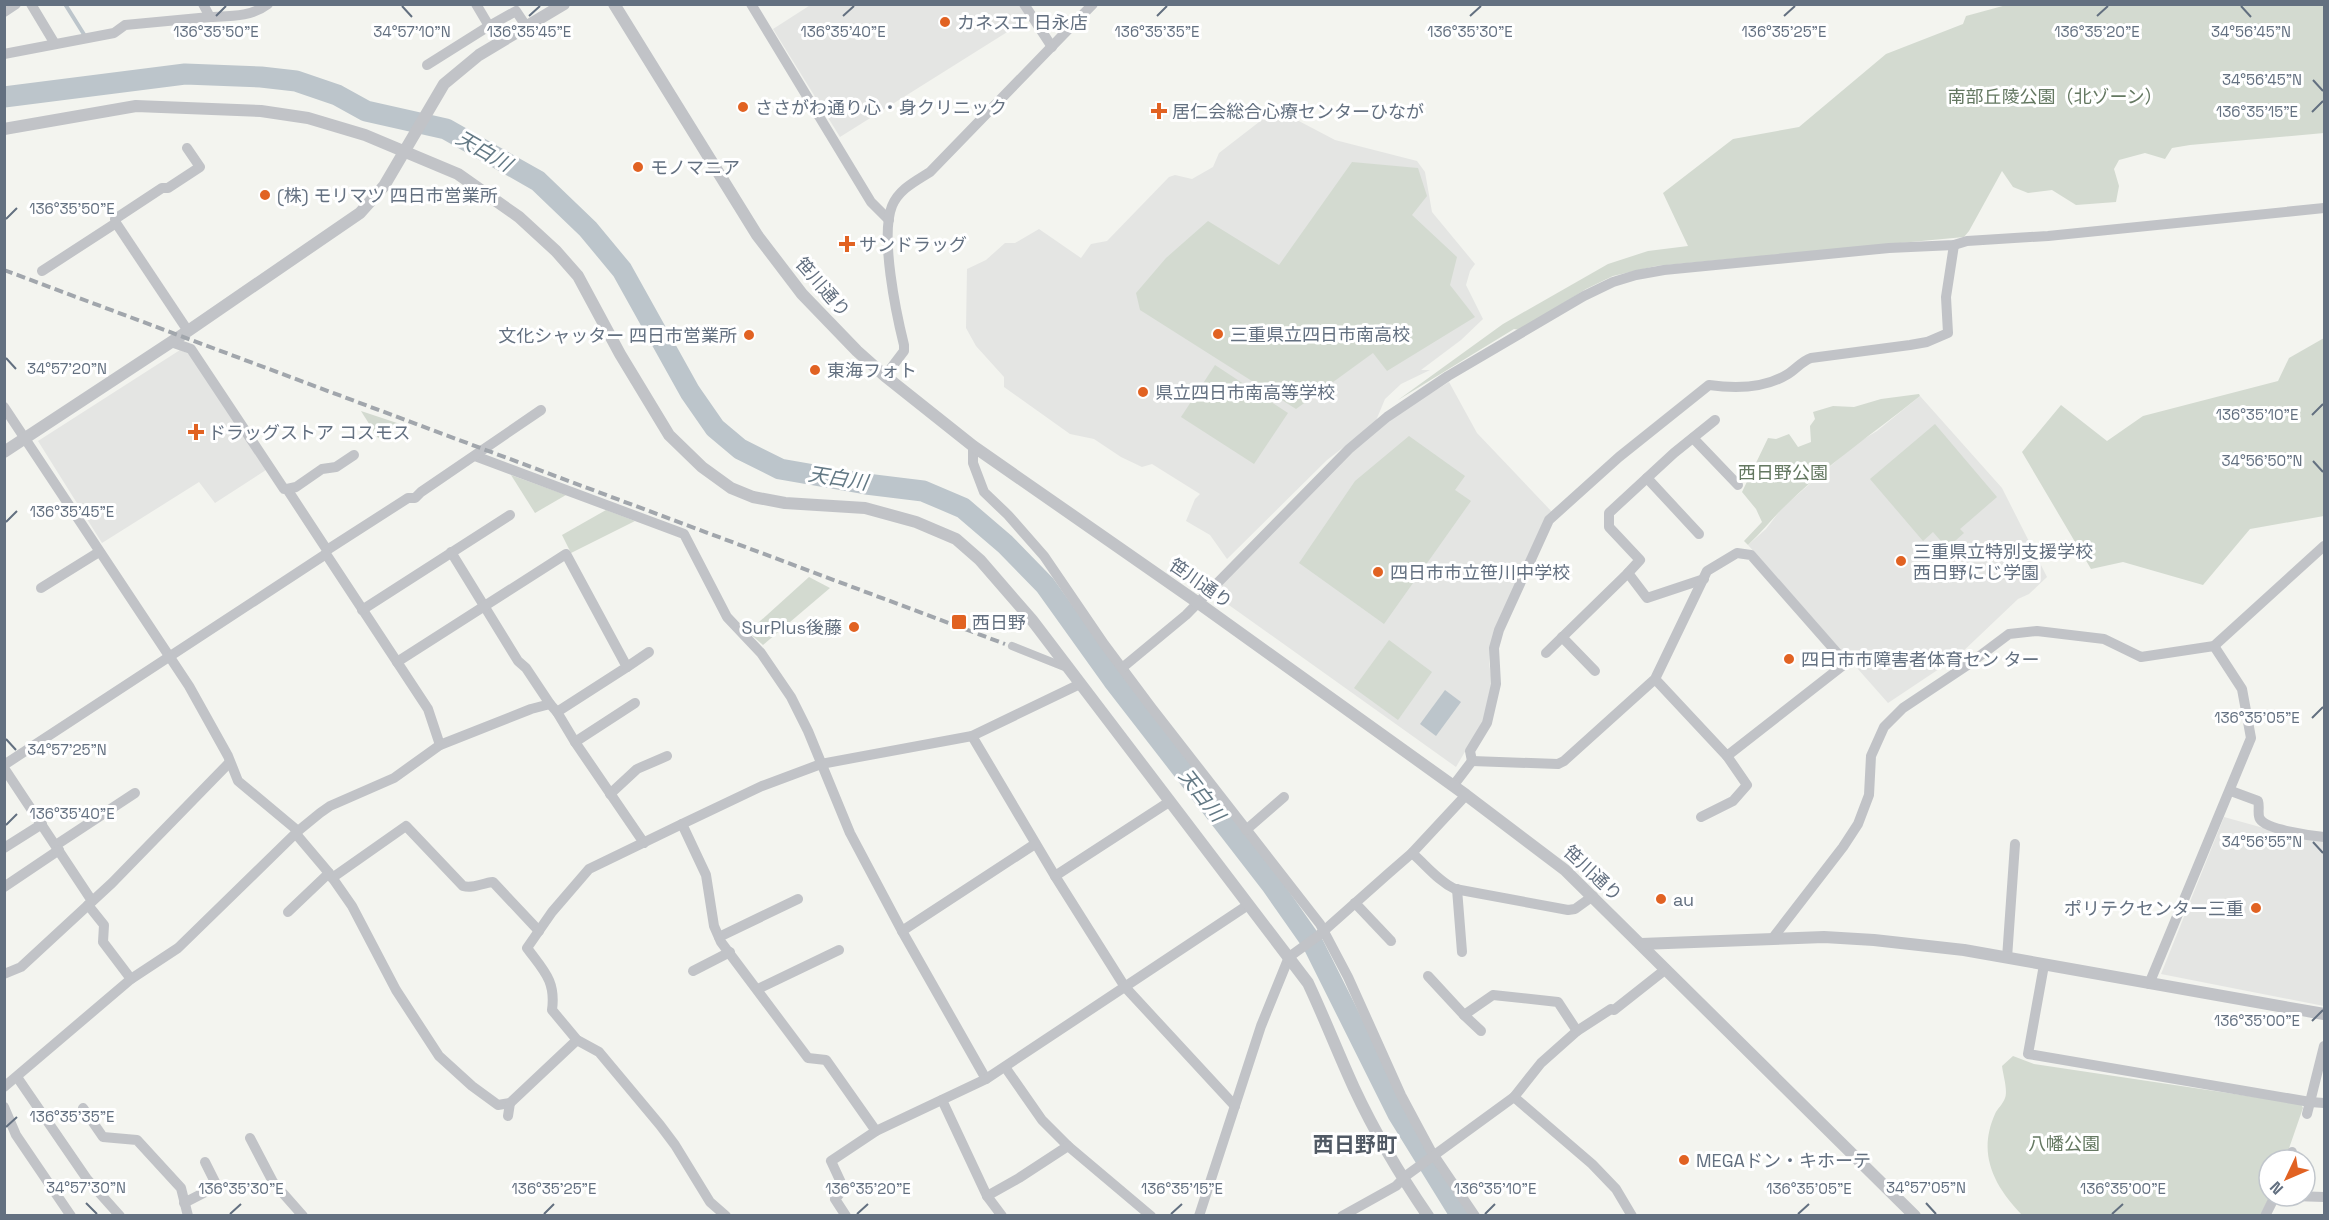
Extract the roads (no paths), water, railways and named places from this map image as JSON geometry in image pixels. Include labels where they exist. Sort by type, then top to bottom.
[{"type":"street","points":[[4,12],[16,4]]},
{"type":"street","points":[[31,4],[55,44]]},
{"type":"street","points":[[203,4],[210,17]]},
{"type":"street","points":[[4,54],[114,33],[125,25],[258,12],[268,4]]},
{"type":"street","points":[[476,4],[489,26]]},
{"type":"street","points":[[4,452],[188,331],[360,213],[384,186],[444,84],[464,66],[525,26],[564,4]]},
{"type":"street","name":"笹川通り","points":[[614,4],[757,235],[802,294],[857,351],[973,446],[1197,602],[1531,843],[1593,896],[1915,1215]]},
{"type":"street","points":[[750,4],[871,202],[889,220]]},
{"type":"street","points":[[1024,4],[1052,47]]},
{"type":"street","points":[[885,376],[904,351],[892,285],[889,220],[892,205],[905,188],[930,172],[1093,4]]},
{"type":"street","points":[[427,65],[516,11],[525,26]]},
{"type":"street","points":[[4,129],[136,106],[261,111],[308,118],[365,135],[458,174],[519,217],[556,251],[578,276],[620,354],[669,435],[702,467],[731,488],[753,497],[785,503],[865,508],[916,522],[956,539],[980,560],[1032,620],[1308,983],[1354,1088],[1428,1215]]},
{"type":"street","points":[[186,147],[200,167],[168,188],[162,188],[115,219],[188,331]]},
{"type":"street","points":[[1122,669],[1186,615],[1349,449],[1387,417],[1448,376],[1584,296],[1613,282],[1664,270],[1889,248],[1954,245],[1966,241],[2048,236],[2325,208]]},
{"type":"street","points":[[42,271],[116,223]]},
{"type":"street","points":[[1454,786],[1472,761],[1470,751],[1487,723],[1496,684],[1494,648],[1499,630],[1549,520],[1611,463],[1709,385],[1732,388],[1751,387],[1787,375],[1811,358],[1927,342],[1948,333],[1946,297],[1954,245]]},
{"type":"street","points":[[171,342],[191,349],[287,489],[362,610],[428,709],[440,745]]},
{"type":"street","points":[[4,407],[99,552],[171,656],[228,756],[237,781],[297,833],[330,875],[352,906],[391,980],[439,1056],[472,1086],[498,1105],[510,1103],[577,1040]]},
{"type":"street","points":[[131,979],[103,942],[104,925],[58,847],[4,766],[408,498],[415,498],[541,411]]},
{"type":"street","points":[[1546,653],[1640,560],[1609,527],[1609,513],[1715,420]]},
{"type":"street","points":[[1693,438],[1738,485]]},
{"type":"street","points":[[973,446],[973,463],[984,492],[1044,556],[1122,669],[1245,830],[1279,869],[1321,933],[1353,987],[1401,1095],[1431,1151],[1476,1215]]},
{"type":"street","points":[[287,489],[296,487],[322,469],[336,467],[354,455]]},
{"type":"street","points":[[475,456],[684,534],[727,617],[761,653],[791,697],[850,833],[902,931],[986,1079]]},
{"type":"street","points":[[1647,478],[1699,534]]},
{"type":"street","points":[[362,610],[510,515]]},
{"type":"street","points":[[1772,939],[1858,824],[1869,795],[1871,756],[1884,727],[1903,708],[1970,664],[2009,634],[2037,631],[2104,639],[2141,657],[2214,646],[2325,546]]},
{"type":"street","points":[[41,588],[99,552]]},
{"type":"street","points":[[451,552],[519,661],[554,708],[644,843]]},
{"type":"street","points":[[1472,761],[1558,764],[1655,679],[1707,571],[1737,553],[1751,555],[1846,663],[1727,756]]},
{"type":"street","points":[[397,662],[566,554],[627,666]]},
{"type":"street","points":[[1628,573],[1647,598],[1704,579]]},
{"type":"street","points":[[1562,637],[1595,671]]},
{"type":"street","points":[[1012,646],[1069,669]]},
{"type":"street","points":[[2149,984],[2231,791],[2251,738],[2242,689],[2214,646]]},
{"type":"street","points":[[4,1087],[131,979],[178,948],[297,833],[330,806],[394,778],[440,745],[531,709],[554,708],[649,652]]},
{"type":"street","points":[[1655,679],[1727,756],[1747,785],[1733,801],[1701,817]]},
{"type":"street","points":[[726,1215],[710,1202],[675,1144],[645,1107],[598,1052],[577,1040],[552,1010],[553,984],[527,948],[589,869],[682,824],[771,782],[821,764],[972,736],[1080,684]]},
{"type":"street","points":[[575,742],[634,703]]},
{"type":"street","points":[[972,736],[1054,876],[1125,987],[1235,1106]]},
{"type":"street","points":[[610,794],[637,768],[667,756]]},
{"type":"street","points":[[4,974],[21,967],[90,903],[179,816],[229,763]]},
{"type":"street","points":[[2231,791],[2258,801],[2258,814],[2263,823],[2277,829],[2325,837]]},
{"type":"street","points":[[4,886],[135,794]]},
{"type":"street","points":[[1199,1215],[1261,1026],[1289,957],[1321,933],[1412,853],[1466,795]]},
{"type":"street","points":[[1245,830],[1284,797]]},
{"type":"street","points":[[1054,876],[1169,802]]},
{"type":"street","points":[[4,848],[42,824]]},
{"type":"street","points":[[682,824],[706,875],[714,926],[719,937],[808,1058],[826,1060],[876,1131]]},
{"type":"street","points":[[288,912],[330,875],[406,826],[463,886],[471,888],[492,882],[539,931]]},
{"type":"street","points":[[902,931],[1035,844]]},
{"type":"street","points":[[2007,958],[2015,844]]},
{"type":"street","points":[[1412,853],[1437,875],[1442,883],[1457,889],[1568,910],[1575,909],[1593,896]]},
{"type":"street","points":[[1457,889],[1462,952]]},
{"type":"street","points":[[719,937],[798,899]]},
{"type":"street","points":[[1355,903],[1391,941]]},
{"type":"street","points":[[846,1215],[836,1199],[844,1189],[831,1161],[876,1131],[986,1079],[1248,905]]},
{"type":"street","points":[[1641,944],[1824,937],[1874,940],[1964,950],[2325,1014]]},
{"type":"street","points":[[758,989],[839,950]]},
{"type":"street","points":[[693,971],[729,952]]},
{"type":"street","points":[[2044,965],[2028,1054],[2325,1103]]},
{"type":"street","points":[[1342,1215],[1396,1186],[1514,1097],[1541,1063],[1577,1031],[1611,1009],[1614,1010],[1666,969]]},
{"type":"street","points":[[1428,975],[1481,1031]]},
{"type":"street","points":[[1464,1015],[1493,995],[1558,1002],[1577,1031]]},
{"type":"street","points":[[2307,1114],[2325,1046]]},
{"type":"street","points":[[1005,1067],[1042,1120],[1068,1146],[1151,1215]]},
{"type":"street","points":[[17,1077],[87,1179],[120,1215]]},
{"type":"street","points":[[1514,1097],[1592,1164],[1616,1189],[1632,1215]]},
{"type":"street","points":[[942,1100],[987,1196],[1002,1215]]},
{"type":"street","points":[[508,1116],[510,1103]]},
{"type":"street","points":[[4,1107],[16,1136],[71,1215]]},
{"type":"street","points":[[83,1108],[103,1137],[137,1140],[181,1188],[188,1215]]},
{"type":"street","points":[[250,1138],[273,1182],[303,1215]]},
{"type":"street","points":[[987,1196],[1068,1146]]},
{"type":"street","points":[[184,1203],[217,1186],[205,1162]]},
{"type":"waterway","points":[[65,4],[85,36]]},
{"type":"waterway","name":"天白川","points":[[4,97],[185,74],[296,81],[337,95],[366,111],[446,129],[538,181],[588,229],[622,270],[690,392],[715,428],[740,449],[780,469],[923,491],[963,508],[1005,544],[1045,585],[1113,680],[1271,884],[1313,944],[1398,1114],[1461,1216]]},
{"type":"railway","points":[[4,270],[1005,644]]},
{"type":"place","name":"カネスエ 日永店","points":[[945,22]]},
{"type":"place","name":"ささがわ通り心・身クリニック","points":[[743,107]]},
{"type":"place","name":"居仁会総合心療センターひなが","points":[[1159,111]]},
{"type":"place","name":"モノマニア","points":[[638,167]]},
{"type":"place","name":"(株) モリマツ 四日市営業所","points":[[265,195]]},
{"type":"place","name":"サンドラッグ","points":[[847,244]]},
{"type":"place","name":"三重県立四日市南高校","points":[[1218,334]]},
{"type":"place","name":"文化シャッター 四日市営業所","points":[[749,335]]},
{"type":"place","name":"東海フォト","points":[[815,370]]},
{"type":"place","name":"県立四日市南高等学校","points":[[1143,392]]},
{"type":"place","name":"ドラッグストア コスモス","points":[[196,432]]},
{"type":"place","name":"三重県立特別支援学校 西日野にじ学園","points":[[1901,561]]},
{"type":"place","name":"四日市市立笹川中学校","points":[[1378,572]]},
{"type":"place","name":"西日野","points":[[959,622]]},
{"type":"place","name":"SurPlus後藤","points":[[854,627]]},
{"type":"place","name":"四日市市障害者体育セン ター","points":[[1789,659]]},
{"type":"place","name":"au","points":[[1661,899]]},
{"type":"place","name":"ポリテクセンター三重","points":[[2256,908]]},
{"type":"place","name":"MEGAドン・キホーテ","points":[[1684,1160]]},
{"type":"district","name":"西日野町","points":[[1355,1144]]},
{"type":"park label","name":"南部丘陵公園（北ゾーン）","points":[[2055,96]]},
{"type":"park label","name":"西日野公園","points":[[1783,472]]},
{"type":"park label","name":"八幡公園","points":[[2064,1143]]}]
